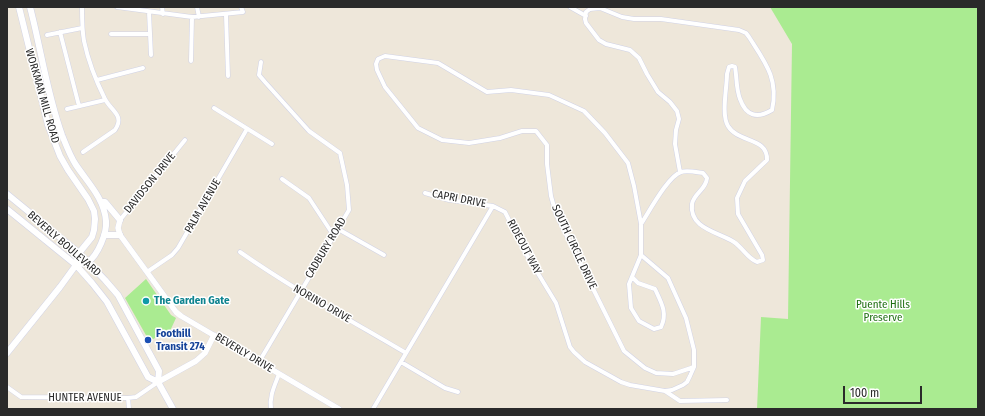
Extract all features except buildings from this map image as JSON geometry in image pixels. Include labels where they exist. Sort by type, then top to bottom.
[{"type":"main road","name":"WORKMAN MILL ROAD","points":[[20,7],[26,38],[48,125],[60,156],[94,211],[95,219],[92,237],[79,253],[76,265]]},
{"type":"main road","name":"WORKMAN MILL ROAD","points":[[30,7],[54,110],[62,135],[76,165],[102,202],[105,213],[106,223],[104,235],[99,247],[88,262]]},
{"type":"main road","points":[[68,170],[76,165]]},
{"type":"main road","name":"BEVERLY BOULEVARD","points":[[7,194],[79,253],[118,295],[159,371],[158,382],[173,409]]},
{"type":"main road","points":[[102,202],[105,202],[120,220]]},
{"type":"main road","name":"BEVERLY BOULEVARD","points":[[7,209],[76,265],[107,302],[148,377],[158,382]]},
{"type":"main road","points":[[104,235],[120,235]]},
{"type":"main road","points":[[7,353],[76,265],[88,262]]},
{"type":"street","points":[[82,7],[82,28],[86,51],[105,100],[118,115],[119,120],[115,130],[82,152]]},
{"type":"street","points":[[120,7],[163,14],[200,17],[243,12],[241,7]]},
{"type":"street","points":[[162,7],[163,14]]},
{"type":"street","points":[[198,7],[200,17]]},
{"type":"street","points":[[570,7],[586,16]]},
{"type":"street","points":[[632,277],[638,283],[654,289],[664,308],[664,321],[661,327],[654,329],[639,321],[631,308],[629,284],[641,255],[641,224],[665,187],[672,178],[680,172],[692,171],[703,173],[707,178],[706,184],[696,196],[692,204],[696,221],[701,226],[733,241],[752,260],[757,262],[763,260],[762,255],[738,214],[737,198],[744,181],[767,160],[767,154],[766,149],[733,132],[725,118],[727,74],[729,67],[735,67],[740,99],[744,108],[749,113],[754,116],[764,115],[772,110],[774,97],[770,72],[746,33],[739,30],[661,19],[634,19],[622,17],[600,8],[590,9],[586,12],[586,23],[600,40],[606,44],[630,50],[639,58],[658,92],[670,102],[677,112],[678,119],[675,144],[680,172]]},
{"type":"street","points":[[149,12],[151,55]]},
{"type":"street","points":[[226,15],[228,76]]},
{"type":"street","points":[[191,61],[192,17]]},
{"type":"street","points":[[47,35],[82,28]]},
{"type":"street","points":[[60,32],[79,106]]},
{"type":"street","points":[[111,34],[150,34]]},
{"type":"street","name":"SOUTH CIRCLE DRIVE","points":[[641,224],[634,186],[628,164],[605,133],[584,111],[549,95],[511,90],[487,92],[438,63],[385,56],[378,59],[376,64],[377,70],[386,87],[418,128],[442,140],[469,143],[500,138],[522,131],[536,131],[547,145],[547,164],[551,196],[556,214],[624,350],[645,368],[656,373],[673,374],[694,367]]},
{"type":"street","name":"CADBURY ROAD","points":[[259,362],[349,210],[347,185],[340,153],[310,131],[259,75],[261,62]]},
{"type":"street","points":[[96,80],[143,68]]},
{"type":"street","points":[[67,109],[105,100]]},
{"type":"street","points":[[214,108],[272,144]]},
{"type":"street","name":"PALM AVENUE","points":[[147,272],[172,255],[178,248],[247,129]]},
{"type":"street","name":"DAVIDSON DRIVE","points":[[118,228],[120,220],[185,140]]},
{"type":"street","points":[[282,179],[309,198],[334,236]]},
{"type":"street","name":"CAPRI DRIVE","points":[[425,193],[449,200],[493,206]]},
{"type":"street","points":[[373,409],[493,206]]},
{"type":"street","name":"RIDEOUT WAY","points":[[493,206],[508,216],[524,252],[556,303],[570,347],[574,352],[585,362],[621,382],[666,391]]},
{"type":"street","name":"BEVERLY DRIVE","points":[[118,228],[120,235],[176,312],[339,409]]},
{"type":"street","points":[[338,228],[384,255]]},
{"type":"street","name":"NORINO DRIVE","points":[[240,252],[301,292],[406,353]]},
{"type":"street","points":[[641,255],[668,278],[686,318],[694,350],[694,367],[687,382],[677,388],[666,391]]},
{"type":"street","name":"HUNTER AVENUE","points":[[7,387],[21,397],[136,397],[158,382],[196,361],[205,353],[214,335]]},
{"type":"street","points":[[401,362],[445,388],[458,392]]},
{"type":"street","points":[[271,409],[270,404],[272,393],[280,374]]},
{"type":"street","points":[[666,391],[680,401],[727,400]]},
{"type":"street","points":[[128,398],[129,409]]},
{"type":"green space","name":"Puente Hills Preserve","points":[[770,7],[978,7],[978,409],[757,409],[761,317],[788,319],[792,44]]},
{"type":"green space","points":[[146,279],[171,315],[176,318],[170,331],[151,340],[150,337],[147,337],[125,298]]},
{"type":"place","name":"The Garden Gate","points":[[146,301]]},
{"type":"place","name":"Foothill Transit 274","points":[[148,340]]}]
